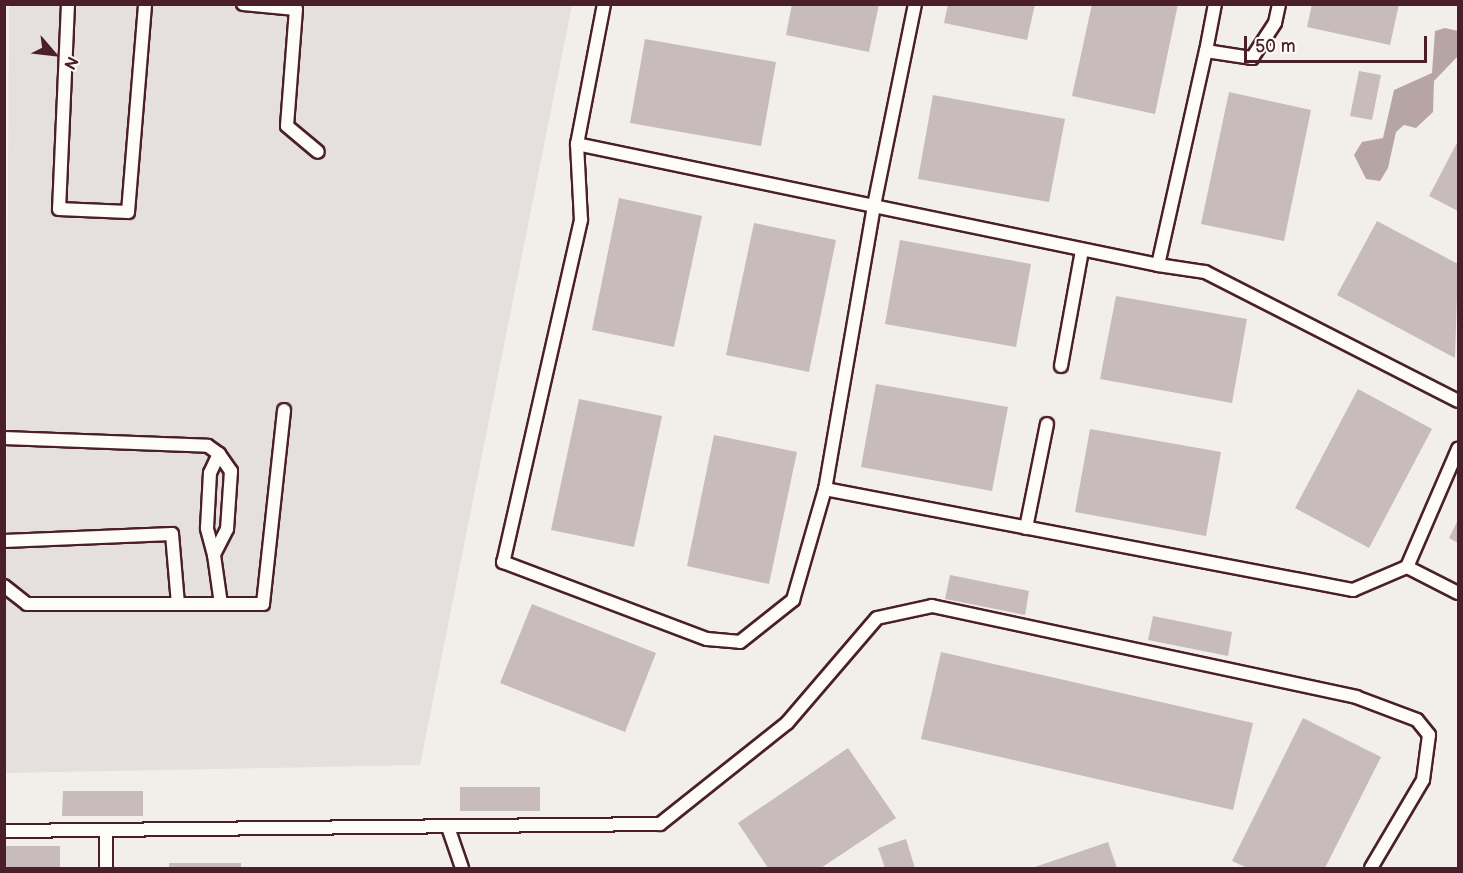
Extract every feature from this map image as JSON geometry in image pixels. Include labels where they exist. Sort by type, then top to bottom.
[{"type":"lane","points":[[68,4],[59,209],[128,212],[145,4]]},
{"type":"lane","points":[[243,4],[296,9],[287,126],[318,152]]},
{"type":"lane","points":[[604,4],[577,144],[581,220],[503,562],[707,639],[740,642],[793,600],[825,489],[874,206],[915,4]]},
{"type":"lane","points":[[1158,265],[1215,4]]},
{"type":"lane","points":[[1206,51],[1252,58],[1275,23],[1279,4]]},
{"type":"lane","points":[[577,144],[1158,265],[1205,272],[1458,401]]},
{"type":"lane","points":[[1061,366],[1082,249]]},
{"type":"lane","points":[[4,586],[27,604],[263,604],[284,410]]},
{"type":"lane","points":[[1026,528],[1047,424]]},
{"type":"lane","points":[[4,438],[208,446],[219,454],[231,471],[227,529],[214,555]]},
{"type":"lane","points":[[825,489],[1353,590],[1407,567],[1458,449]]},
{"type":"lane","points":[[219,454],[210,473],[207,528],[214,555],[221,604]]},
{"type":"lane","points":[[4,542],[172,534],[178,604]]},
{"type":"lane","points":[[1407,567],[1458,594]]},
{"type":"lane","points":[[4,831],[660,824],[787,723],[877,618],[932,606],[1356,697],[1417,720],[1429,735],[1422,780],[1371,868]]},
{"type":"lane","points":[[448,827],[462,868]]},
{"type":"lane","points":[[106,830],[106,868]]},
{"type":"shaded area","points":[[9,5],[572,5],[420,765],[5,773]]},
{"type":"shaded area","points":[[1445,28],[1458,31],[1458,56],[1434,81],[1433,112],[1416,128],[1404,125],[1396,132],[1388,168],[1380,181],[1366,179],[1354,155],[1362,142],[1383,138],[1394,90],[1432,73],[1435,31]]},
{"type":"building","points":[[792,4],[879,4],[869,52],[786,35]]},
{"type":"building","points":[[948,4],[1035,4],[1027,40],[944,23]]},
{"type":"building","points":[[1092,4],[1178,4],[1155,114],[1072,96]]},
{"type":"building","points":[[1312,4],[1399,4],[1390,45],[1307,27]]},
{"type":"building","points":[[645,39],[776,62],[761,146],[630,123]]},
{"type":"building","points":[[1359,71],[1381,75],[1372,120],[1350,116]]},
{"type":"building","points":[[1229,92],[1311,110],[1284,241],[1201,224]]},
{"type":"building","points":[[933,95],[1065,119],[1049,202],[918,179]]},
{"type":"building","points":[[1458,141],[1458,211],[1429,196]]},
{"type":"building","points":[[619,198],[702,216],[674,347],[592,330]]},
{"type":"building","points":[[1377,221],[1458,264],[1455,358],[1337,295]]},
{"type":"building","points":[[754,223],[836,240],[809,372],[726,355]]},
{"type":"building","points":[[900,240],[1031,264],[1016,347],[885,324]]},
{"type":"building","points":[[1116,296],[1247,319],[1232,403],[1100,379]]},
{"type":"building","points":[[876,384],[1008,407],[992,491],[861,467]]},
{"type":"building","points":[[1358,389],[1432,429],[1369,548],[1295,508]]},
{"type":"building","points":[[579,399],[662,416],[634,547],[551,530]]},
{"type":"building","points":[[1090,429],[1221,452],[1206,536],[1075,512]]},
{"type":"building","points":[[714,435],[797,452],[769,584],[687,566]]},
{"type":"building","points":[[1458,520],[1458,543],[1449,538]]},
{"type":"building","points":[[950,575],[1029,591],[1025,615],[945,599]]},
{"type":"building","points":[[532,604],[656,653],[625,732],[500,683]]},
{"type":"building","points":[[1153,616],[1232,632],[1228,656],[1148,640]]},
{"type":"building","points":[[941,652],[1253,723],[1233,810],[921,739]]},
{"type":"building","points":[[1303,718],[1381,757],[1325,868],[1247,868],[1232,861]]},
{"type":"building","points":[[848,748],[896,818],[821,868],[768,868],[738,823]]},
{"type":"building","points":[[460,787],[540,787],[540,811],[460,811]]},
{"type":"building","points":[[63,791],[143,791],[143,816],[62,816]]},
{"type":"building","points":[[906,839],[915,868],[885,868],[878,848]]},
{"type":"building","points":[[1108,842],[1117,868],[1032,868]]},
{"type":"building","points":[[4,846],[60,846],[60,868],[4,868]]},
{"type":"building","points":[[169,863],[241,863],[241,868],[169,868]]}]
